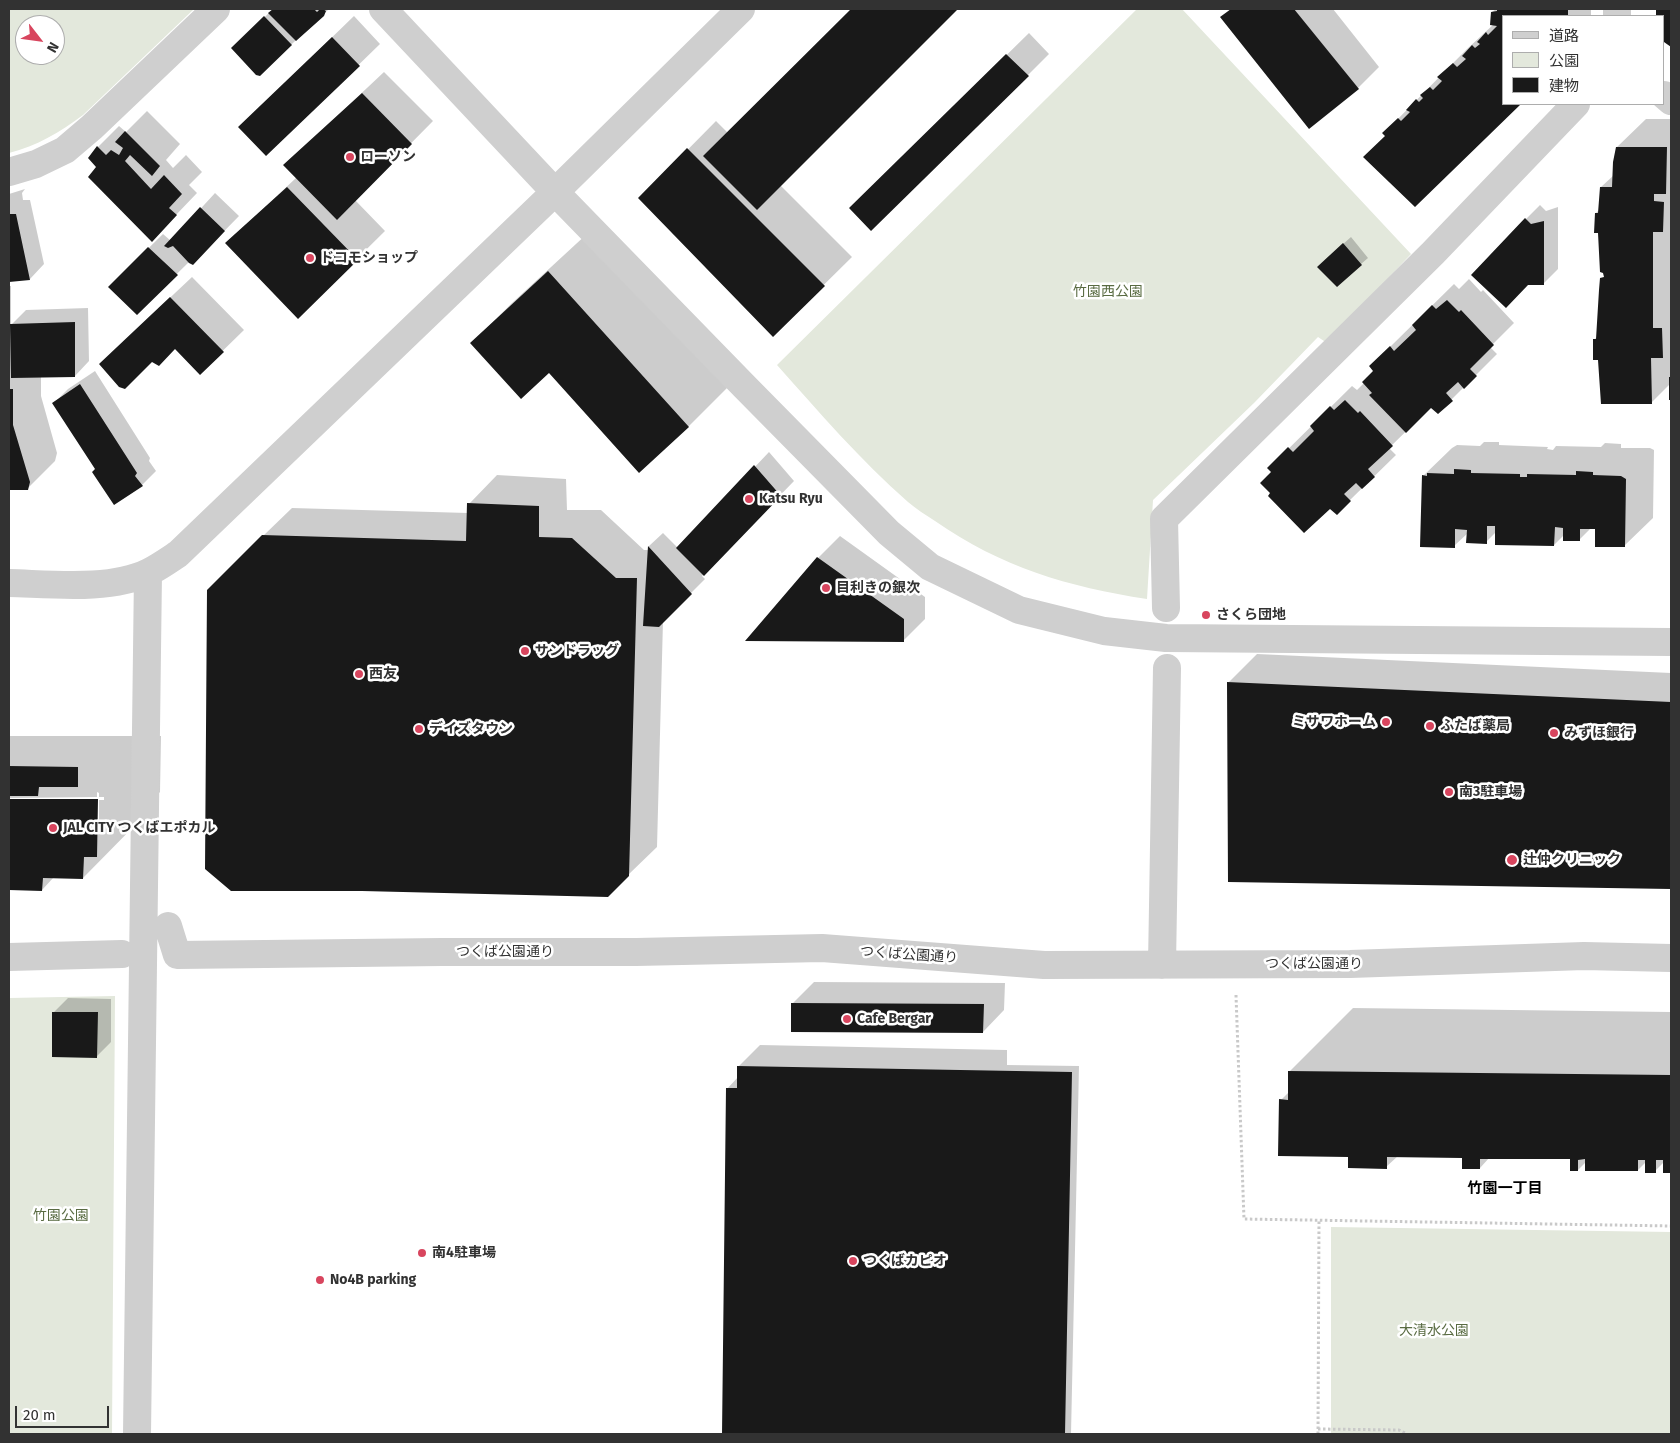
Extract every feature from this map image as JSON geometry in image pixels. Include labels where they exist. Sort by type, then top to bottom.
[{"type":"street","points":[[9,172],[36,164],[64,150],[124,97],[216,9]]},
{"type":"street","points":[[383,9],[555,192],[889,533],[930,567],[1019,610],[1104,631],[1166,638],[1671,642]]},
{"type":"street","points":[[9,583],[109,583],[148,573],[178,554],[555,192],[741,9]]},
{"type":"street","points":[[1166,608],[1164,519],[1434,253],[1575,105]]},
{"type":"street","points":[[137,1434],[148,573]]},
{"type":"street","points":[[1162,965],[1167,668]]},
{"type":"street","name":"つくば公園通り","points":[[168,926],[177,955],[636,952],[822,948],[1044,965],[1350,964],[1584,956],[1671,958]]},
{"type":"street","points":[[9,957],[122,954]]},
{"type":"path","points":[[1234,964],[1244,1218],[1671,1226]]},
{"type":"path","points":[[1318,1434],[1319,1219]]},
{"type":"path","points":[[1318,1429],[1399,1430],[1407,1434]]},
{"type":"green space","points":[[9,9],[194,9],[83,115],[48,138],[9,153]]},
{"type":"green space","name":"竹園西公園","points":[[1137,9],[1182,9],[1411,254],[1327,343],[1318,337],[1254,403],[1153,500],[1147,599],[1090,588],[1036,573],[1010,563],[960,537],[914,507],[890,486],[840,435],[777,365]]},
{"type":"green space","name":"竹園公園","points":[[115,996],[112,1434],[9,1434],[9,998]]},
{"type":"green space","name":"大清水公園","points":[[1331,1227],[1671,1232],[1671,1434],[1331,1434]]},
{"type":"building","points":[[273,9],[314,9],[317,12],[323,9],[326,11],[324,16],[296,41],[268,13]]},
{"type":"building","points":[[851,9],[958,9],[757,210],[703,156]]},
{"type":"building","points":[[1231,9],[1294,9],[1359,89],[1309,129],[1220,17]]},
{"type":"building","points":[[1497,9],[1568,9],[1568,15],[1502,15],[1502,105],[1520,105],[1415,207],[1363,157],[1385,136],[1382,133],[1398,118],[1401,121],[1410,112],[1406,110],[1416,99],[1419,102],[1423,98],[1420,95],[1430,87],[1433,90],[1442,81],[1437,77],[1453,63],[1457,67],[1466,59],[1462,56],[1472,45],[1475,48],[1480,44],[1477,42],[1486,32],[1488,35],[1497,26],[1490,25],[1491,12],[1497,11]]},
{"type":"building","points":[[1656,9],[1671,9],[1671,47],[1665,43],[1665,15],[1656,15]]},
{"type":"building","points":[[264,16],[292,45],[260,76],[256,75],[231,48]]},
{"type":"building","points":[[332,37],[360,66],[266,156],[238,127]]},
{"type":"building","points":[[1006,54],[1029,76],[871,231],[849,208]]},
{"type":"building","points":[[362,93],[412,144],[337,220],[283,165]]},
{"type":"building","points":[[125,131],[160,166],[152,176],[130,155],[125,161],[151,189],[164,175],[182,194],[169,208],[177,215],[152,242],[88,177],[96,167],[88,158],[97,146],[106,155],[111,150],[119,155],[123,148],[115,142]]},
{"type":"building","points":[[1616,147],[1667,147],[1666,194],[1654,194],[1654,201],[1664,202],[1663,232],[1653,232],[1653,328],[1662,328],[1663,358],[1651,358],[1652,404],[1601,404],[1598,360],[1593,360],[1593,339],[1596,339],[1600,278],[1604,277],[1603,273],[1600,272],[1598,233],[1594,233],[1595,213],[1598,213],[1600,187],[1612,187]]},
{"type":"building","points":[[687,148],[825,286],[773,337],[638,198]]},
{"type":"building","points":[[287,187],[358,260],[298,319],[225,243]]},
{"type":"building","points":[[200,207],[225,231],[193,265],[173,246],[168,248],[164,246]]},
{"type":"building","points":[[9,214],[16,214],[30,280],[9,282]]},
{"type":"building","points":[[1525,218],[1531,224],[1544,221],[1544,285],[1528,285],[1506,308],[1471,275]]},
{"type":"building","points":[[1343,243],[1362,265],[1337,287],[1317,267]]},
{"type":"building","points":[[148,247],[178,275],[137,315],[108,287]]},
{"type":"building","points":[[548,271],[689,427],[639,473],[549,373],[521,399],[470,343]]},
{"type":"building","points":[[170,297],[224,352],[200,375],[175,349],[159,366],[152,362],[125,389],[119,387],[99,364]]},
{"type":"building","points":[[1447,300],[1459,312],[1461,310],[1494,345],[1470,369],[1477,376],[1464,389],[1458,382],[1446,393],[1453,401],[1438,414],[1431,408],[1406,433],[1369,395],[1372,393],[1362,382],[1373,371],[1369,366],[1390,346],[1394,351],[1416,330],[1412,325],[1432,305],[1436,309]]},
{"type":"building","points":[[75,322],[75,377],[11,378],[10,324]]},
{"type":"building","points":[[1669,377],[1671,377],[1671,400],[1669,400]]},
{"type":"building","points":[[80,384],[137,473],[135,476],[143,486],[114,505],[92,472],[95,469],[52,403]]},
{"type":"building","points":[[9,389],[13,389],[13,425],[30,482],[28,490],[9,490]]},
{"type":"building","points":[[1345,400],[1358,413],[1360,411],[1393,446],[1368,469],[1375,477],[1362,489],[1356,483],[1344,494],[1351,501],[1337,515],[1330,509],[1304,533],[1268,496],[1270,493],[1260,483],[1271,472],[1267,468],[1288,447],[1293,452],[1314,431],[1310,426],[1330,406],[1334,410]]},
{"type":"building","points":[[754,465],[781,496],[704,576],[676,548]]},
{"type":"building","points":[[1454,469],[1471,470],[1471,473],[1520,474],[1520,477],[1527,477],[1527,474],[1576,475],[1576,471],[1593,472],[1593,475],[1621,476],[1626,479],[1625,547],[1595,547],[1595,529],[1580,529],[1580,541],[1563,541],[1563,528],[1555,527],[1554,546],[1495,545],[1495,526],[1487,526],[1487,544],[1466,543],[1467,530],[1455,529],[1455,548],[1420,547],[1422,475],[1427,476],[1427,473],[1454,474]]},
{"type":"building","name":"デイズタウン","points":[[467,503],[539,506],[539,537],[572,538],[616,578],[637,578],[629,876],[608,897],[362,891],[231,891],[205,869],[207,590],[262,535],[466,541]]},
{"type":"building","points":[[648,546],[692,594],[659,627],[643,626]]},
{"type":"building","name":"目利きの銀次","points":[[817,557],[904,619],[904,642],[745,641]]},
{"type":"building","name":"南3駐車場","points":[[1227,682],[1671,702],[1671,889],[1228,882]]},
{"type":"building","points":[[9,766],[78,767],[78,787],[39,787],[38,796],[9,796]]},
{"type":"building","name":"JAL CITY つくばエポカル","points":[[9,799],[98,799],[97,857],[84,857],[83,879],[43,878],[42,891],[9,890]]},
{"type":"building","points":[[791,1003],[984,1004],[983,1033],[791,1032]]},
{"type":"building","points":[[52,1012],[98,1012],[97,1058],[52,1057]]},
{"type":"building","name":"つくばカピオ","points":[[737,1066],[1072,1072],[1065,1434],[722,1434],[726,1088],[737,1088]]},
{"type":"building","points":[[1288,1071],[1671,1075],[1671,1173],[1663,1173],[1663,1160],[1656,1160],[1656,1173],[1645,1173],[1645,1160],[1638,1160],[1638,1171],[1585,1171],[1585,1159],[1578,1160],[1578,1171],[1570,1171],[1570,1159],[1480,1159],[1480,1169],[1462,1169],[1462,1158],[1387,1157],[1387,1169],[1348,1168],[1348,1157],[1278,1156],[1279,1099],[1288,1100]]},
{"type":"place","name":"ローソン","points":[[350,157]]},
{"type":"place","name":"ドコモショップ","points":[[310,258]]},
{"type":"place","name":"Katsu Ryu","points":[[749,499]]},
{"type":"place","name":"目利きの銀次","points":[[826,588]]},
{"type":"place","name":"さくら団地","points":[[1206,615]]},
{"type":"place","name":"サンドラッグ","points":[[525,651]]},
{"type":"place","name":"西友","points":[[359,674]]},
{"type":"place","name":"ミサワホーム","points":[[1386,722]]},
{"type":"place","name":"ふたば薬局","points":[[1430,726]]},
{"type":"place","name":"デイズタウン","points":[[419,729]]},
{"type":"place","name":"みずほ銀行","points":[[1554,733]]},
{"type":"place","name":"南3駐車場","points":[[1449,792]]},
{"type":"place","name":"JAL CITY つくばエポカル","points":[[53,828]]},
{"type":"place","name":"辻仲クリニック","points":[[1512,860]]},
{"type":"place","name":"Cafe Bergar","points":[[847,1019]]},
{"type":"place","name":"南4駐車場","points":[[422,1253]]},
{"type":"place","name":"つくばカピオ","points":[[853,1261]]},
{"type":"place","name":"No4B parking","points":[[320,1280]]},
{"type":"district","name":"竹園一丁目","points":[[1505,1189]]}]
